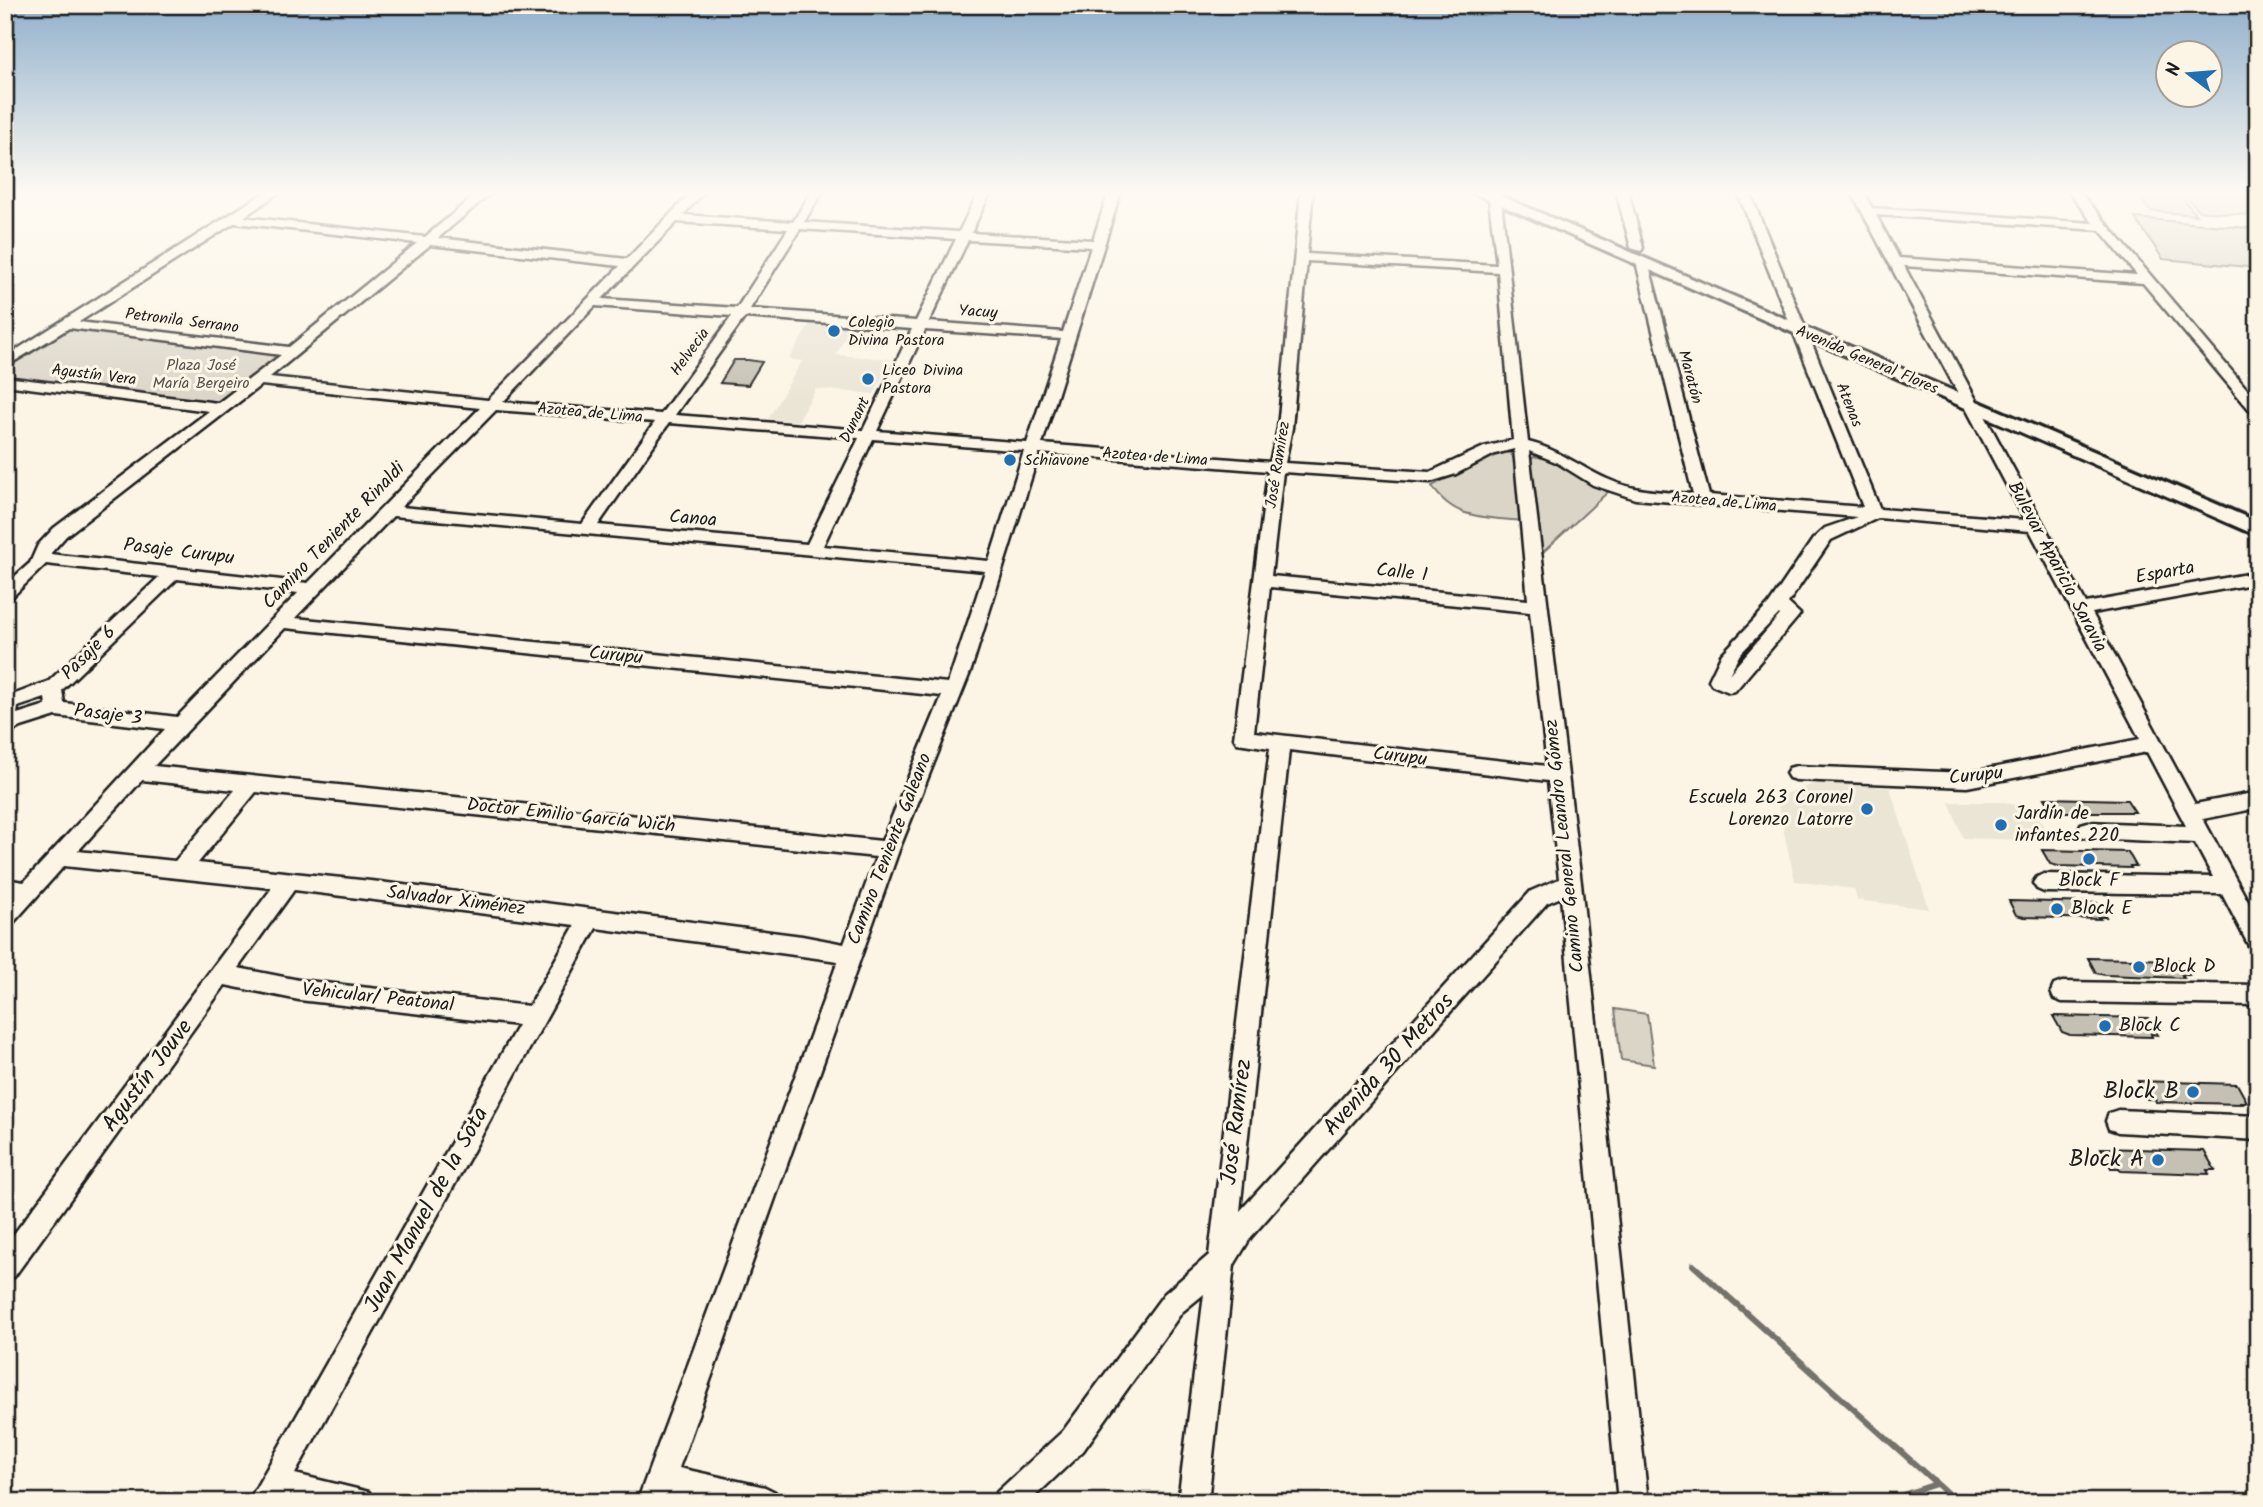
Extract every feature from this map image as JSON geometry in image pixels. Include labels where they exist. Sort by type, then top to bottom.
[{"type":"main road","name":"Avenida General Flores","points":[[1652,261],[1801,332],[2258,514]]},
{"type":"main road","name":"Avenida General Flores","points":[[1655,261],[1794,316],[2258,530]]},
{"type":"street","points":[[5,363],[165,261]]},
{"type":"street","points":[[5,594],[30,573],[44,550],[60,532],[258,380],[401,261]]},
{"type":"street","points":[[623,261],[629,262]]},
{"type":"street","name":"Helvecia","points":[[586,530],[740,314],[773,261]]},
{"type":"street","name":"Dunant","points":[[813,550],[951,261]]},
{"type":"street","name":"Camino Teniente Galeano","points":[[656,1491],[850,954],[962,670],[1093,261]]},
{"type":"street","name":"José Ramírez","points":[[1244,738],[1276,467],[1285,428],[1302,261]]},
{"type":"street","points":[[1375,261],[1504,269]]},
{"type":"street","name":"Camino General Leandro Gómez","points":[[1503,261],[1633,1502]]},
{"type":"street","name":"Maratón","points":[[1641,261],[1703,501]]},
{"type":"street","name":"Atenas","points":[[1772,261],[1874,514]]},
{"type":"street","points":[[2131,261],[2258,411]]},
{"type":"street","name":"Camino Teniente Rinaldi","points":[[5,917],[181,724],[629,262]]},
{"type":"street","points":[[1896,262],[2146,279]]},
{"type":"street","name":"Bulevar Aparicio Saravia","points":[[1896,262],[2258,941]]},
{"type":"street","name":"Yacuy","points":[[592,302],[1069,336]]},
{"type":"street","name":"Petronila Serrano","points":[[67,324],[293,352]]},
{"type":"street","name":"Azotea de Lima","points":[[258,380],[492,405],[1426,478],[1499,447],[1522,446],[1548,452],[1595,480],[1623,491],[1703,501],[2035,526]]},
{"type":"street","name":"Agustín Vera","points":[[5,382],[220,408]]},
{"type":"street","name":"Canoa","points":[[388,511],[995,567]]},
{"type":"street","points":[[1778,605],[1791,614],[1730,686],[1718,680],[1727,660],[1778,605],[1825,536],[1845,526],[1864,522],[1874,514]]},
{"type":"street","name":"Pasaje Curupu","points":[[41,558],[312,589]]},
{"type":"street","name":"Pasaje 6","points":[[56,709],[8,726],[8,702],[53,688],[147,595],[174,573]]},
{"type":"street","name":"Esparta","points":[[2080,610],[2258,577]]},
{"type":"street","name":"Calle 1","points":[[1263,581],[1538,607]]},
{"type":"street","name":"Curupu","points":[[280,622],[952,690]]},
{"type":"street","name":"Pasaje 3","points":[[53,688],[56,709],[181,724]]},
{"type":"street","name":"Curupu","points":[[1244,738],[1557,775]]},
{"type":"street","name":"José Ramírez","points":[[1193,1502],[1208,1393],[1280,743]]},
{"type":"street","name":"Curupu","points":[[1796,773],[1967,780],[2152,744]]},
{"type":"street","name":"Doctor Emilio García Wich","points":[[137,772],[889,850]]},
{"type":"street","points":[[181,869],[252,783]]},
{"type":"street","points":[[2188,812],[2208,811],[2258,800]]},
{"type":"street","points":[[2088,830],[2200,835]]},
{"type":"street","name":"Salvador Ximénez","points":[[60,856],[380,891],[802,945],[850,954]]},
{"type":"street","name":"Agustín Jouve","points":[[5,1268],[223,975],[288,882]]},
{"type":"street","name":"Avenida 30 Metros","points":[[1221,1262],[1242,1228],[1539,897],[1570,883]]},
{"type":"street","points":[[2044,883],[2228,886]]},
{"type":"street","points":[[5,888],[29,891]]},
{"type":"street","name":"Juan Manuel de la Sota","points":[[268,1493],[590,918]]},
{"type":"street","name":"Vehicular/ Peatonal","points":[[223,975],[299,990],[535,1017]]},
{"type":"street","points":[[2063,992],[2258,995]]},
{"type":"street","points":[[2118,1121],[2258,1128]]},
{"type":"street","points":[[1007,1502],[1073,1441],[1173,1303],[1221,1262]]},
{"type":"street","points":[[656,1491],[765,1502]]},
{"type":"street","points":[[268,1493],[359,1502]]},
{"type":"shaded area","points":[[810,324],[850,327],[836,355],[891,359],[874,394],[816,389],[798,421],[768,419],[802,361],[789,359]]},
{"type":"shaded area","points":[[1822,781],[1890,788],[1929,909],[1857,900],[1854,889],[1795,881],[1776,797]]},
{"type":"shaded area","name":"Jardín de infantes 220","points":[[1949,802],[2006,802],[2035,812],[2055,841],[1963,838]]},
{"type":"green space","points":[[1650,261],[1656,261],[1787,318]]},
{"type":"green space","points":[[2188,261],[2258,261],[2258,268]]},
{"type":"green space","name":"Plaza José María Bergeiro","points":[[70,328],[279,356],[225,400],[216,404],[5,378],[5,368]]},
{"type":"green space","points":[[1976,401],[1983,401],[2258,519],[2258,525],[1981,405]]},
{"type":"green space","points":[[1495,452],[1510,453],[1516,460],[1522,521],[1483,517],[1460,511],[1441,497],[1432,486]]},
{"type":"green space","points":[[1547,456],[1610,490],[1539,556],[1529,461],[1534,457]]},
{"type":"green space","points":[[1615,1009],[1647,1014],[1654,1065],[1621,1060]]},
{"type":"building","points":[[734,360],[762,362],[748,385],[720,383]]},
{"type":"building","points":[[2045,798],[2127,800],[2135,812],[2059,812],[2052,810]]},
{"type":"building","name":"Block F","points":[[2042,850],[2128,852],[2136,866],[2058,866],[2050,864]]},
{"type":"building","name":"Block E","points":[[2009,901],[2097,903],[2106,917],[2024,917],[2016,915]]},
{"type":"building","name":"Block D","points":[[2088,958],[2180,960],[2189,975],[2182,975],[2184,978],[2105,975],[2096,973]]},
{"type":"building","name":"Block C","points":[[2053,1016],[2148,1018],[2158,1035],[2070,1035],[2062,1032]]},
{"type":"building","name":"Block B","points":[[2138,1081],[2237,1084],[2247,1102],[2156,1102],[2155,1099],[2147,1099]]},
{"type":"building","name":"Block A","points":[[2101,1148],[2204,1151],[2215,1170],[2207,1170],[2209,1174],[2121,1171],[2119,1168],[2111,1168]]},
{"type":"waterway","points":[[1693,1265],[1957,1502]]},
{"type":"waterway","points":[[1881,1502],[1936,1484]]},
{"type":"place","name":"Colegio Divina Pastora","points":[[834,331]]},
{"type":"place","name":"Liceo Divina Pastora","points":[[868,379]]},
{"type":"place","name":"Schiavone","points":[[1010,460]]},
{"type":"place","name":"Escuela 263 Coronel Lorenzo Latorre","points":[[1867,809]]},
{"type":"place","name":"Jardín de infantes 220","points":[[2001,825]]},
{"type":"place","name":"Block F","points":[[2089,859]]},
{"type":"place","name":"Block E","points":[[2057,909]]},
{"type":"place","name":"Block D","points":[[2139,967]]},
{"type":"place","name":"Block C","points":[[2105,1026]]},
{"type":"place","name":"Block B","points":[[2193,1092]]},
{"type":"place","name":"Block A","points":[[2158,1160]]}]
